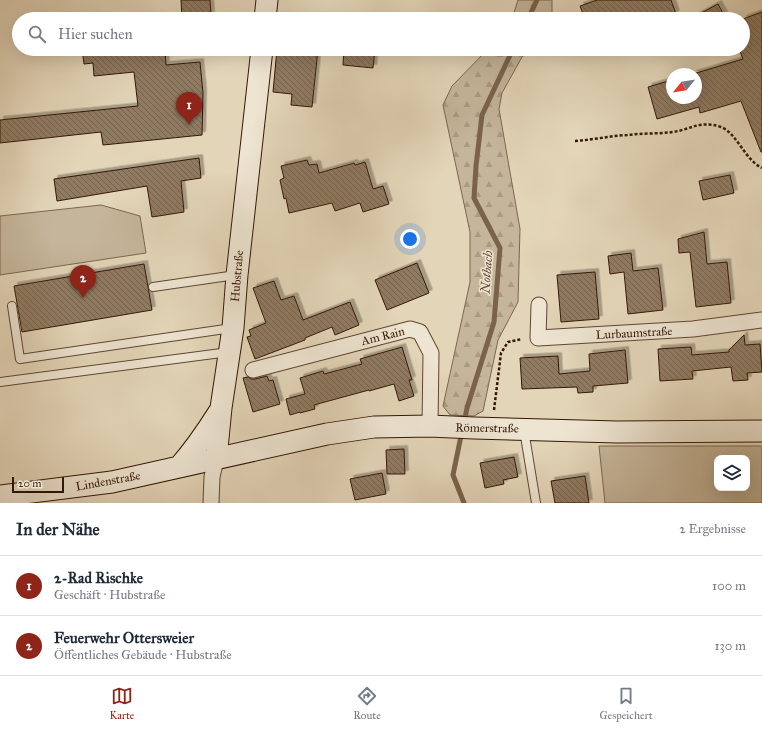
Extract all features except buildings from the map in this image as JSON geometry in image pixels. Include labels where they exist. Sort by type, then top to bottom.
[{"type":"main road","points":[[266,12],[267,0]]},
{"type":"main road","name":"Hubstraße","points":[[216,459],[221,408],[233,328],[237,275],[261,56]]},
{"type":"main road","points":[[179,468],[197,445],[221,408]]},
{"type":"main road","name":"Römerstraße","points":[[216,459],[327,434],[374,427],[438,427],[617,432],[762,431]]},
{"type":"main road","name":"Lindenstraße","points":[[0,496],[112,482],[216,459]]},
{"type":"street","points":[[538,338],[540,305]]},
{"type":"street","name":"Lurbaumstraße","points":[[538,338],[693,329],[762,320]]},
{"type":"street","name":"Am Rain","points":[[253,370],[410,329],[420,332],[431,353],[438,427]]},
{"type":"street","name":"Hubstraße","points":[[211,503],[212,478],[216,459]]},
{"type":"lane","points":[[153,287],[237,275]]},
{"type":"lane","points":[[12,306],[20,359],[233,328]]},
{"type":"lane","points":[[0,382],[230,352]]},
{"type":"lane","points":[[524,429],[536,503]]},
{"type":"path","points":[[575,141],[591,140],[609,136],[674,132],[703,124],[710,124],[730,132],[752,161],[762,168]]},
{"type":"path","points":[[483,428],[501,353],[508,342],[521,339],[538,338]]},
{"type":"green space","points":[[518,0],[552,0],[552,12],[514,12]]},
{"type":"green space","points":[[481,56],[523,56],[502,93],[499,109],[520,229],[518,302],[498,340],[483,411],[474,416],[450,415],[443,406],[470,282],[470,232],[443,105],[452,86]]},
{"type":"green space","points":[[101,205],[140,216],[146,253],[0,275],[0,216]]},
{"type":"green space","points":[[599,446],[762,446],[762,503],[605,503]]},
{"type":"waterway","name":"Notbach","points":[[531,12],[537,0]]},
{"type":"waterway","name":"Notbach","points":[[464,423],[467,408],[494,322],[500,248],[474,198],[482,115],[510,56]]},
{"type":"waterway","name":"Notbach","points":[[462,431],[453,475],[464,503]]},
{"type":"place","name":"2-Rad Rischke","points":[[189,125]]},
{"type":"place","name":"Feuerwehr Ottersweier","points":[[83,298]]}]
